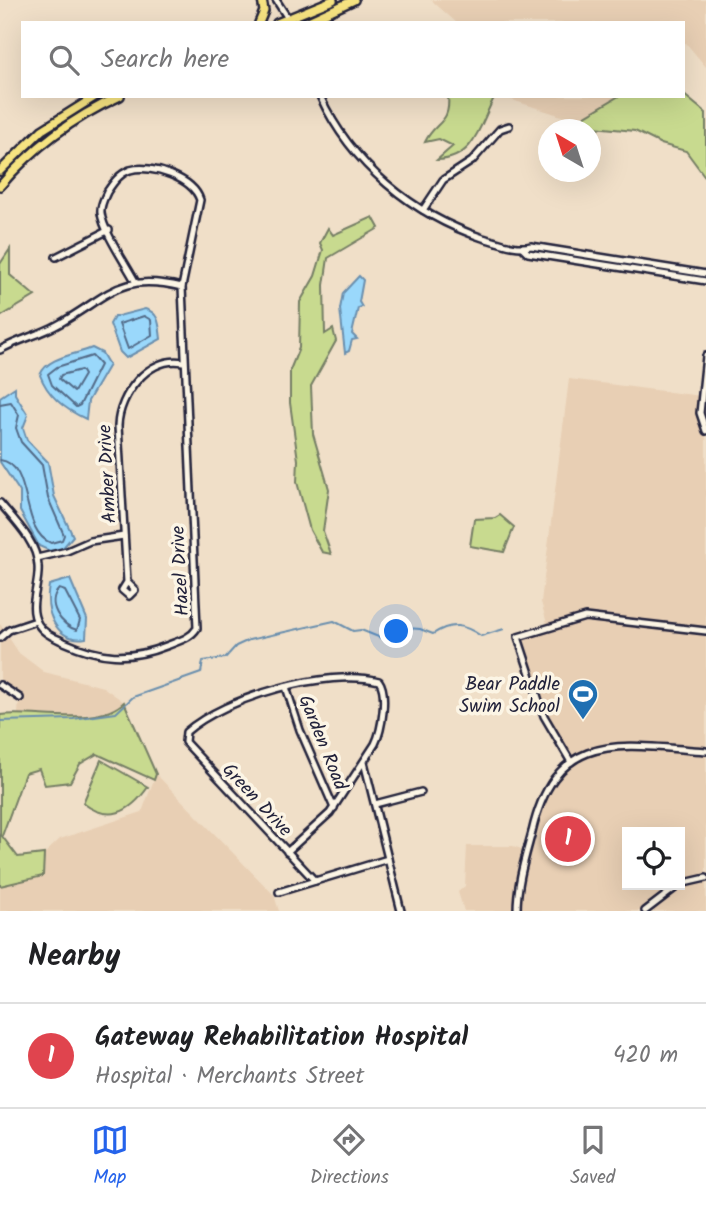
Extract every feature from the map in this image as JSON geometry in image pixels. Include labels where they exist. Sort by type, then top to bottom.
[{"type":"main road","points":[[260,21],[264,11],[262,0]]},
{"type":"main road","points":[[289,20],[333,0]]},
{"type":"main road","points":[[308,21],[354,0]]},
{"type":"main road","points":[[0,171],[42,130],[93,98]]},
{"type":"main road","points":[[0,186],[31,152],[62,127],[116,98]]},
{"type":"street","points":[[276,0],[289,20]]},
{"type":"street","points":[[321,98],[345,138],[366,164],[398,193],[423,210],[474,235],[523,248],[531,246],[706,274]]},
{"type":"street","points":[[423,210],[443,180],[472,161],[500,129],[509,126]]},
{"type":"street","name":"Hazel Drive","points":[[36,621],[47,634],[82,650],[120,658],[152,652],[189,637],[197,628],[183,362],[182,287],[199,209],[198,194],[189,182],[145,170],[124,173],[115,181],[103,202],[101,214],[135,281]]},
{"type":"street","points":[[56,257],[108,230]]},
{"type":"street","points":[[523,248],[528,253],[706,281]]},
{"type":"street","points":[[0,350],[28,336],[48,330],[97,299],[135,281],[152,280],[182,287]]},
{"type":"street","points":[[706,356],[700,413],[706,431]]},
{"type":"street","name":"Amber Drive","points":[[127,582],[118,426],[121,405],[130,390],[154,367],[171,361],[183,362]]},
{"type":"street","points":[[0,503],[30,542],[38,568],[33,610],[36,621],[9,630],[0,638]]},
{"type":"street","points":[[37,558],[67,551],[90,541],[124,536]]},
{"type":"street","points":[[571,762],[544,716],[518,637],[585,617],[706,631]]},
{"type":"street","points":[[286,687],[332,678],[379,681],[383,688],[380,735],[334,808],[322,823],[288,852]]},
{"type":"street","points":[[0,685],[20,698]]},
{"type":"street","name":"Green Drive","points":[[286,687],[248,699],[207,718],[190,729],[185,736],[185,742],[315,880]]},
{"type":"street","name":"Garden Road","points":[[286,687],[300,730],[334,808]]},
{"type":"street","points":[[517,911],[519,884],[540,798],[550,782],[571,762],[592,750],[615,745],[705,751],[706,743]]},
{"type":"street","points":[[364,762],[401,911]]},
{"type":"street","points":[[375,804],[421,792]]},
{"type":"street","points":[[279,891],[388,859]]},
{"type":"street","points":[[685,883],[706,878]]},
{"type":"street","points":[[645,911],[671,890]]},
{"type":"shaded area","points":[[431,0],[706,0],[706,67],[685,43],[685,21],[455,21]]},
{"type":"shaded area","points":[[506,98],[616,98],[580,119],[571,119]]},
{"type":"shaded area","points":[[569,379],[701,396],[700,413],[706,431],[706,911],[464,911],[458,892],[465,886],[467,846],[513,846],[527,851],[540,798],[549,782],[571,762],[551,733],[518,637],[548,627],[541,602]]},
{"type":"shaded area","points":[[0,624],[19,653],[44,672],[103,687],[124,702],[116,711],[71,716],[18,714],[19,698],[0,685]]},
{"type":"shaded area","points":[[156,774],[274,895],[279,911],[0,911],[0,886],[43,876],[44,854],[60,839],[142,812]]},
{"type":"green space","points":[[685,96],[706,113],[706,178],[686,151],[661,144],[635,131],[601,128],[601,119],[580,119],[616,98],[685,98]]},
{"type":"green space","points":[[448,98],[494,98],[469,146],[450,158],[437,160],[453,146],[439,139],[425,142],[445,117]]},
{"type":"green space","points":[[373,217],[379,228],[328,258],[324,285],[325,334],[333,329],[336,341],[311,386],[313,434],[329,489],[323,531],[331,554],[322,552],[310,530],[297,482],[298,460],[290,403],[290,370],[299,348],[300,302],[315,276],[323,250],[320,243],[328,228],[333,235]]},
{"type":"green space","points":[[10,249],[10,275],[35,296],[0,317],[0,264]]},
{"type":"green space","points":[[500,515],[514,527],[504,552],[470,546],[474,519],[495,518]]},
{"type":"green space","points":[[124,702],[156,774],[154,780],[97,754],[80,764],[70,782],[45,785],[39,769],[25,773],[2,836],[18,857],[44,854],[43,876],[0,886],[0,715],[83,716],[113,710]]},
{"type":"green space","points":[[101,760],[148,787],[134,803],[119,812],[102,813],[83,803]]},
{"type":"water","points":[[359,276],[363,280],[359,302],[362,307],[358,308],[352,334],[357,339],[352,340],[349,351],[345,353],[340,309],[343,293]]},
{"type":"water","points":[[145,309],[154,313],[161,339],[126,358],[120,352],[110,324],[114,317]]},
{"type":"water","points":[[92,348],[102,353],[109,365],[88,401],[86,419],[58,402],[40,375],[55,360]]},
{"type":"water","points":[[15,387],[15,394],[28,415],[23,428],[27,440],[48,462],[54,496],[73,536],[61,550],[50,551],[39,546],[20,511],[20,492],[0,462],[0,397]]},
{"type":"water","points":[[70,579],[87,619],[86,638],[66,635],[59,630],[50,614],[49,585]]},
{"type":"waterway","points":[[0,721],[73,719],[116,713],[133,697],[201,673],[203,661],[225,658],[236,646],[249,640],[334,621],[353,631],[361,630],[381,638],[395,627],[420,629],[433,634],[457,626],[481,636],[504,629]]},
{"type":"place","name":"Bear Paddle Swim School","points":[[583,721]]},
{"type":"place","name":"Gateway Rehabilitation Hospital","points":[[568,839]]}]
